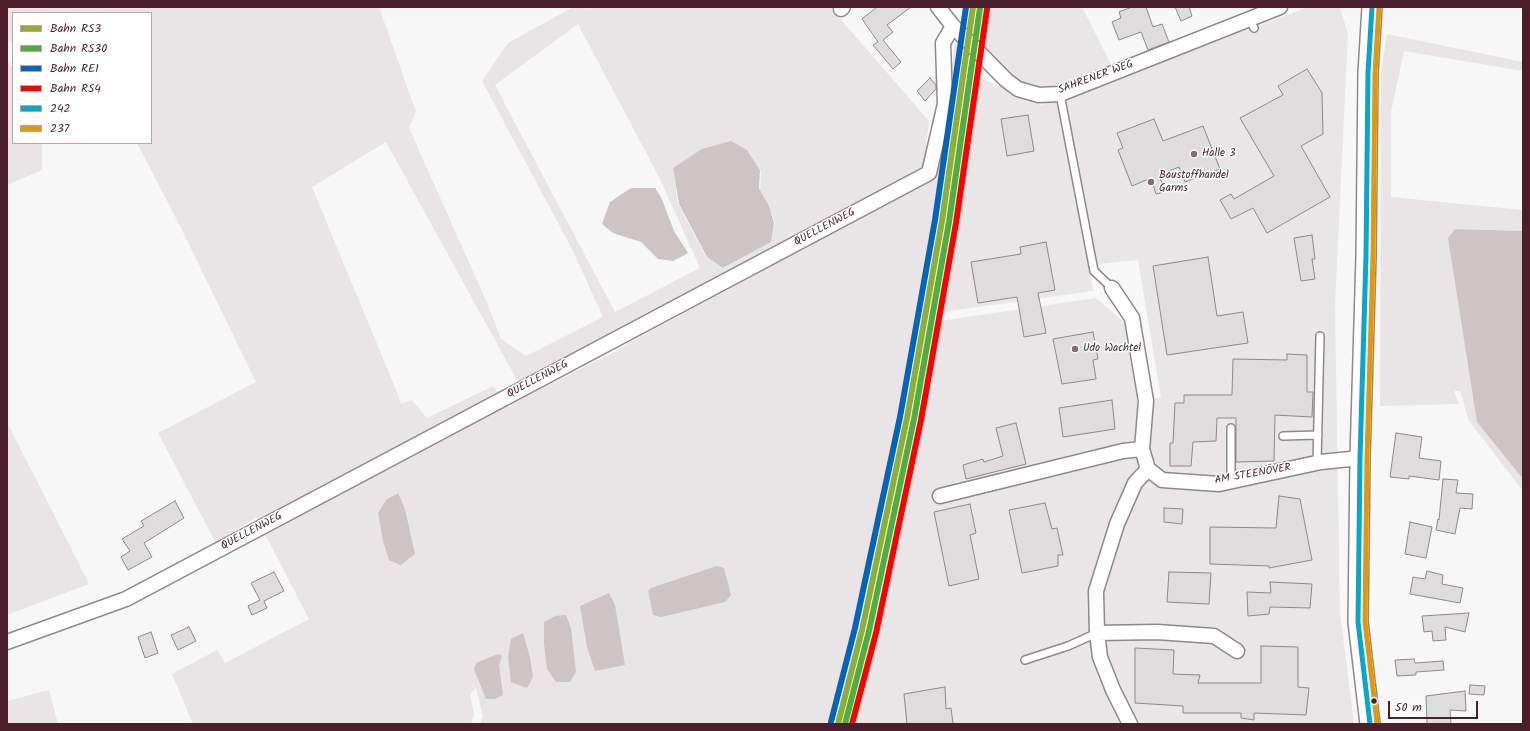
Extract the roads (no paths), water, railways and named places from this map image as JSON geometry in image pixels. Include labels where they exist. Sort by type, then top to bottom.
[{"type":"main road","points":[[1370,724],[1358,622],[1360,458],[1366,256],[1368,73],[1372,7]]},
{"type":"street","name":"SAHRENER WEG","points":[[938,7],[953,26],[1006,80],[1018,89],[1039,95],[1060,94],[1252,23],[1280,7]]},
{"type":"street","name":"QUELLENWEG","points":[[7,642],[126,599],[929,173],[945,104],[943,43],[953,26]]},
{"type":"street","points":[[1112,288],[1132,318],[1146,401],[1142,449],[1148,469],[1135,483],[1117,524],[1096,591],[1097,633],[1100,657],[1113,690],[1130,724]]},
{"type":"street","points":[[940,496],[1123,450],[1142,449]]},
{"type":"street","name":"AM STEENÖVER","points":[[1148,469],[1162,480],[1219,484],[1317,462],[1360,458]]},
{"type":"street","points":[[1097,633],[1157,632],[1214,636],[1237,651]]},
{"type":"lane","points":[[1060,94],[1094,271],[1112,288]]},
{"type":"lane","points":[[1317,462],[1320,336]]},
{"type":"lane","points":[[1231,428],[1231,481]]},
{"type":"lane","points":[[1283,436],[1318,435]]},
{"type":"lane","points":[[1025,660],[1068,646],[1097,633]]},
{"type":"rail line","name":"RE1","points":[[831,722],[855,628],[900,417],[935,220],[966,7]]},
{"type":"rail line","name":"RS3","points":[[838,724],[862,630],[907,418],[942,221],[973,7]]},
{"type":"rail line","name":"RS30","points":[[845,724],[869,631],[914,419],[949,222],[980,8]]},
{"type":"rail line","name":"RS4","points":[[852,724],[876,633],[921,420],[956,223],[987,9]]},
{"type":"place","name":"Halle 3","points":[[1194,154]]},
{"type":"place","name":"Baustoffhandel Garms","points":[[1151,182]]},
{"type":"place","name":"Udo Wachtel","points":[[1075,349]]}]
